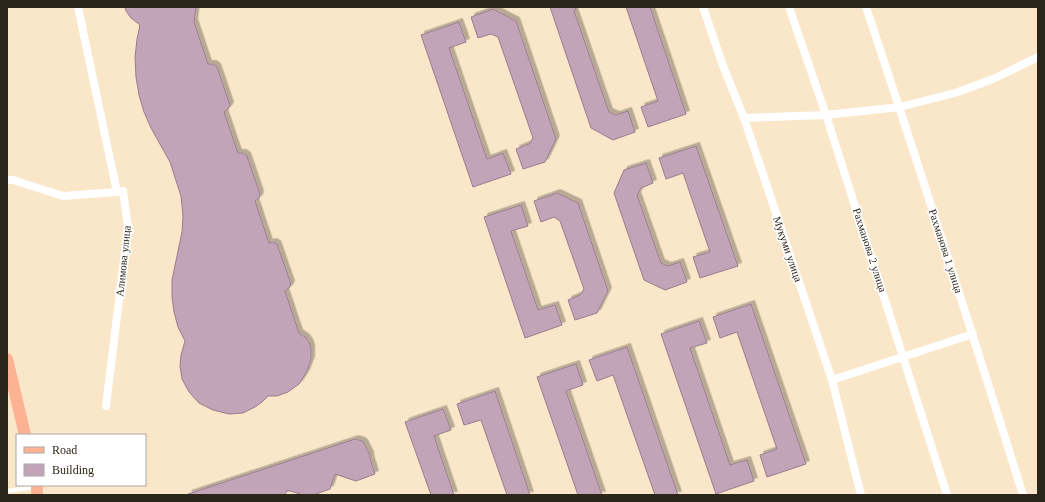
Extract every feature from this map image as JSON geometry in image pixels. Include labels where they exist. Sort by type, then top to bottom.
[{"type":"main road","points":[[7,359],[25,434]]},
{"type":"street","name":"Алимова улица","points":[[78,7],[117,192],[123,191],[128,227],[106,406]]},
{"type":"street","name":"Мукуми улица","points":[[704,7],[723,66],[744,118],[832,380],[861,495]]},
{"type":"street","name":"Рахманова 2 улица","points":[[789,7],[826,115],[947,495]]},
{"type":"street","name":"Рахманова 1 улица","points":[[866,7],[900,107],[1023,495]]},
{"type":"street","points":[[744,118],[826,115],[900,107],[958,92],[993,79],[1038,57]]},
{"type":"street","points":[[7,180],[63,196],[117,192]]},
{"type":"street","points":[[832,380],[973,334]]},
{"type":"lane","points":[[7,491],[37,489]]},
{"type":"building","points":[[125,7],[196,7],[194,22],[208,64],[213,64],[217,67],[230,105],[224,112],[238,153],[243,153],[247,156],[260,194],[259,198],[255,201],[269,243],[273,242],[277,244],[291,284],[285,291],[299,333],[309,342],[311,348],[311,360],[306,373],[299,384],[288,392],[277,396],[268,396],[255,407],[243,413],[229,414],[213,410],[199,403],[189,392],[182,379],[180,366],[185,341],[178,327],[172,297],[172,280],[182,232],[183,216],[181,196],[170,162],[144,112],[136,77],[135,57],[140,25],[131,18]]},
{"type":"building","points":[[550,7],[577,7],[574,11],[609,112],[616,115],[628,111],[635,132],[613,140],[591,128]]},
{"type":"building","points":[[626,7],[650,7],[686,114],[648,127],[641,107],[658,101]]},
{"type":"building","points":[[493,9],[516,21],[556,139],[545,162],[523,169],[516,149],[529,144],[533,138],[498,37],[491,34],[478,38],[471,17]]},
{"type":"building","points":[[459,22],[466,42],[449,48],[487,159],[503,153],[511,174],[473,187],[421,35]]},
{"type":"building","points":[[696,146],[738,266],[700,278],[693,257],[710,252],[683,173],[666,179],[659,158]]},
{"type":"building","points":[[646,163],[653,183],[641,188],[637,195],[661,263],[668,266],[680,262],[687,282],[665,290],[644,280],[614,193],[624,170]]},
{"type":"building","points":[[557,193],[578,203],[608,291],[597,313],[575,320],[568,300],[580,295],[584,289],[560,221],[554,217],[541,222],[534,201]]},
{"type":"building","points":[[521,205],[528,226],[511,231],[538,310],[555,305],[562,325],[525,338],[484,217]]},
{"type":"building","points":[[751,304],[806,464],[767,477],[760,455],[777,449],[737,332],[720,338],[713,317]]},
{"type":"building","points":[[699,321],[707,343],[690,348],[730,465],[747,460],[754,481],[716,494],[661,334]]},
{"type":"building","points":[[627,347],[678,495],[655,495],[613,375],[597,381],[589,360]]},
{"type":"building","points":[[576,364],[583,385],[566,391],[602,495],[578,495],[537,377]]},
{"type":"building","points":[[495,391],[530,495],[507,495],[481,420],[464,425],[457,404]]},
{"type":"building","points":[[443,409],[451,430],[434,436],[454,495],[431,495],[405,422]]},
{"type":"building","points":[[355,439],[364,443],[370,455],[375,474],[356,481],[335,474],[330,489],[313,495],[303,495],[287,490],[285,495],[188,494]]}]
